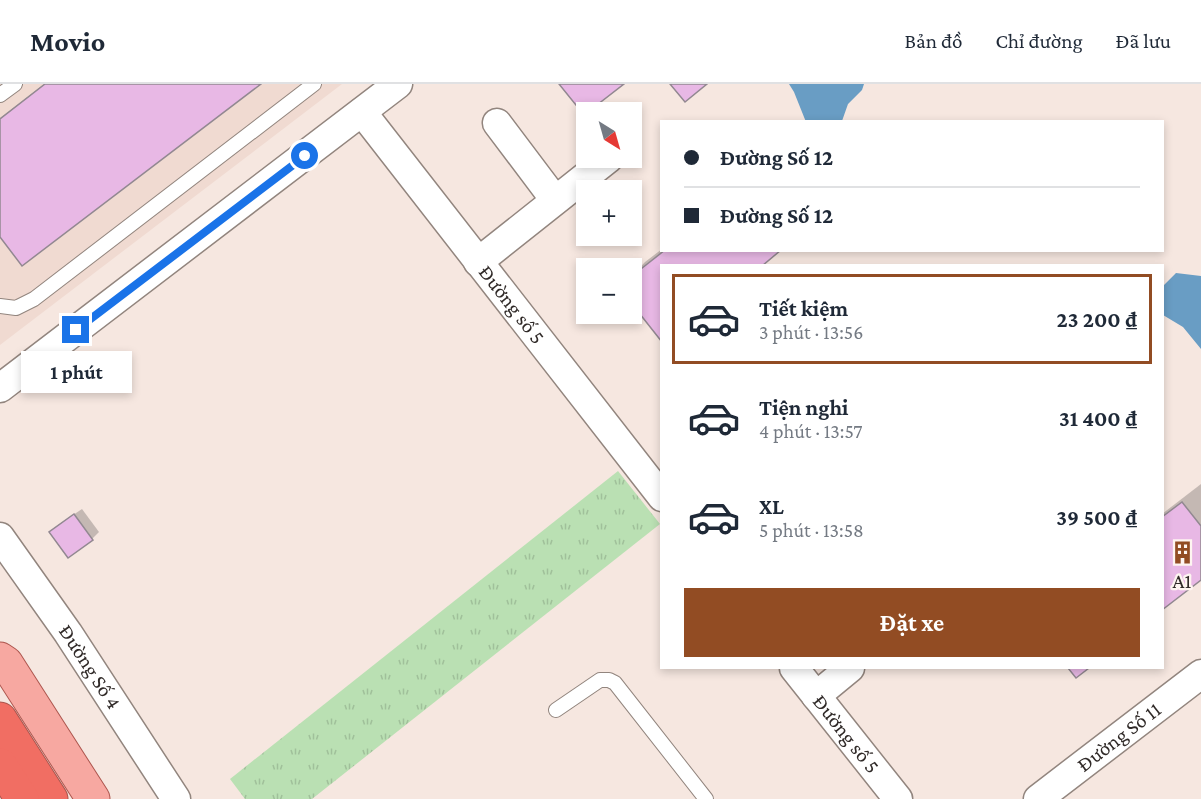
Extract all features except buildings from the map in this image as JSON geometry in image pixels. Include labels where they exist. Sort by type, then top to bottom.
[{"type":"highway","points":[[0,719],[51,799]]},
{"type":"highway","points":[[0,765],[22,799]]},
{"type":"main road","points":[[0,659],[6,663],[93,799]]},
{"type":"main road","points":[[0,752],[30,799]]},
{"type":"street","points":[[0,388],[399,84]]},
{"type":"street","name":"Đường số 5","points":[[362,112],[660,494]]},
{"type":"street","points":[[497,123],[555,200]]},
{"type":"street","points":[[478,261],[596,168]]},
{"type":"street","name":"Đường Số 4","points":[[0,537],[68,633],[176,799]]},
{"type":"street","name":"Đường số 5","points":[[795,669],[898,799]]},
{"type":"street","points":[[816,696],[849,669]]},
{"type":"street","name":"Đường Số 11","points":[[1038,799],[1201,674]]},
{"type":"lane","points":[[0,95],[15,84]]},
{"type":"lane","points":[[0,306],[16,308],[34,299],[314,84]]},
{"type":"lane","points":[[556,710],[600,680],[615,683],[706,799]]},
{"type":"shaded area","points":[[0,84],[342,84],[0,345]]},
{"type":"green space","points":[[618,471],[660,524],[312,799],[245,799],[230,779]]},
{"type":"water","points":[[789,84],[864,84],[862,90],[848,104],[842,120],[805,120]]},
{"type":"water","points":[[1176,273],[1201,276],[1201,349],[1183,327],[1164,316],[1164,285]]},
{"type":"place","name":"A1","points":[[1182,553]]},
{"type":"route","points":[[76,330],[305,156]]}]
